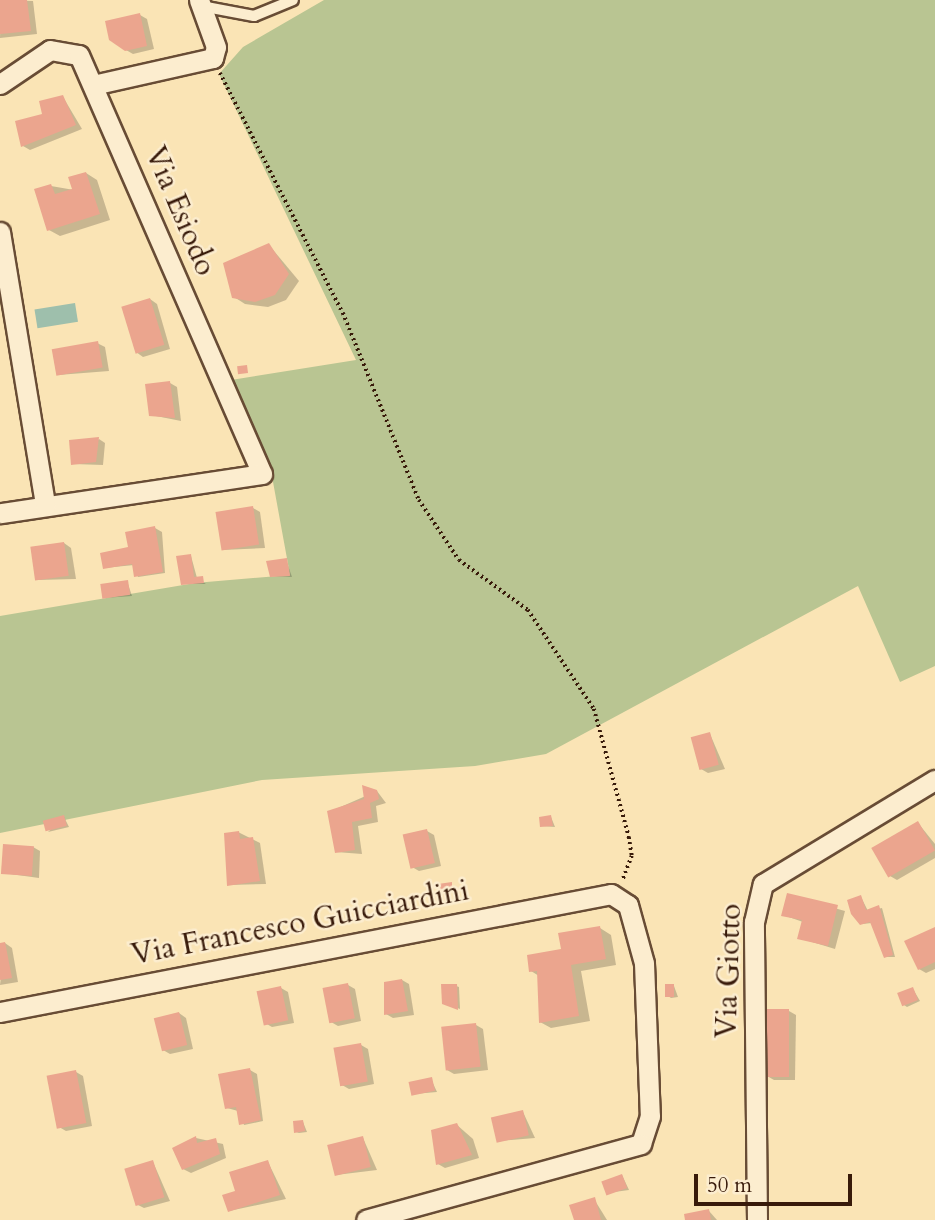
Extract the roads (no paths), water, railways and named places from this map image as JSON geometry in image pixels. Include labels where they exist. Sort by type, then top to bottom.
[{"type":"street","points":[[93,85],[213,58],[216,47],[200,3]]},
{"type":"street","name":"Via Esiodo","points":[[0,83],[61,49],[79,55],[262,474],[46,505]]},
{"type":"street","points":[[0,232],[46,505],[0,513]]},
{"type":"street","name":"Via Giotto","points":[[757,1220],[754,922],[763,884],[935,780]]},
{"type":"street","name":"Via Francesco Guicciardini","points":[[0,1012],[611,894],[634,918],[644,963],[650,1116],[641,1144],[366,1220]]},
{"type":"lane","points":[[200,3],[254,16],[293,0]]}]
